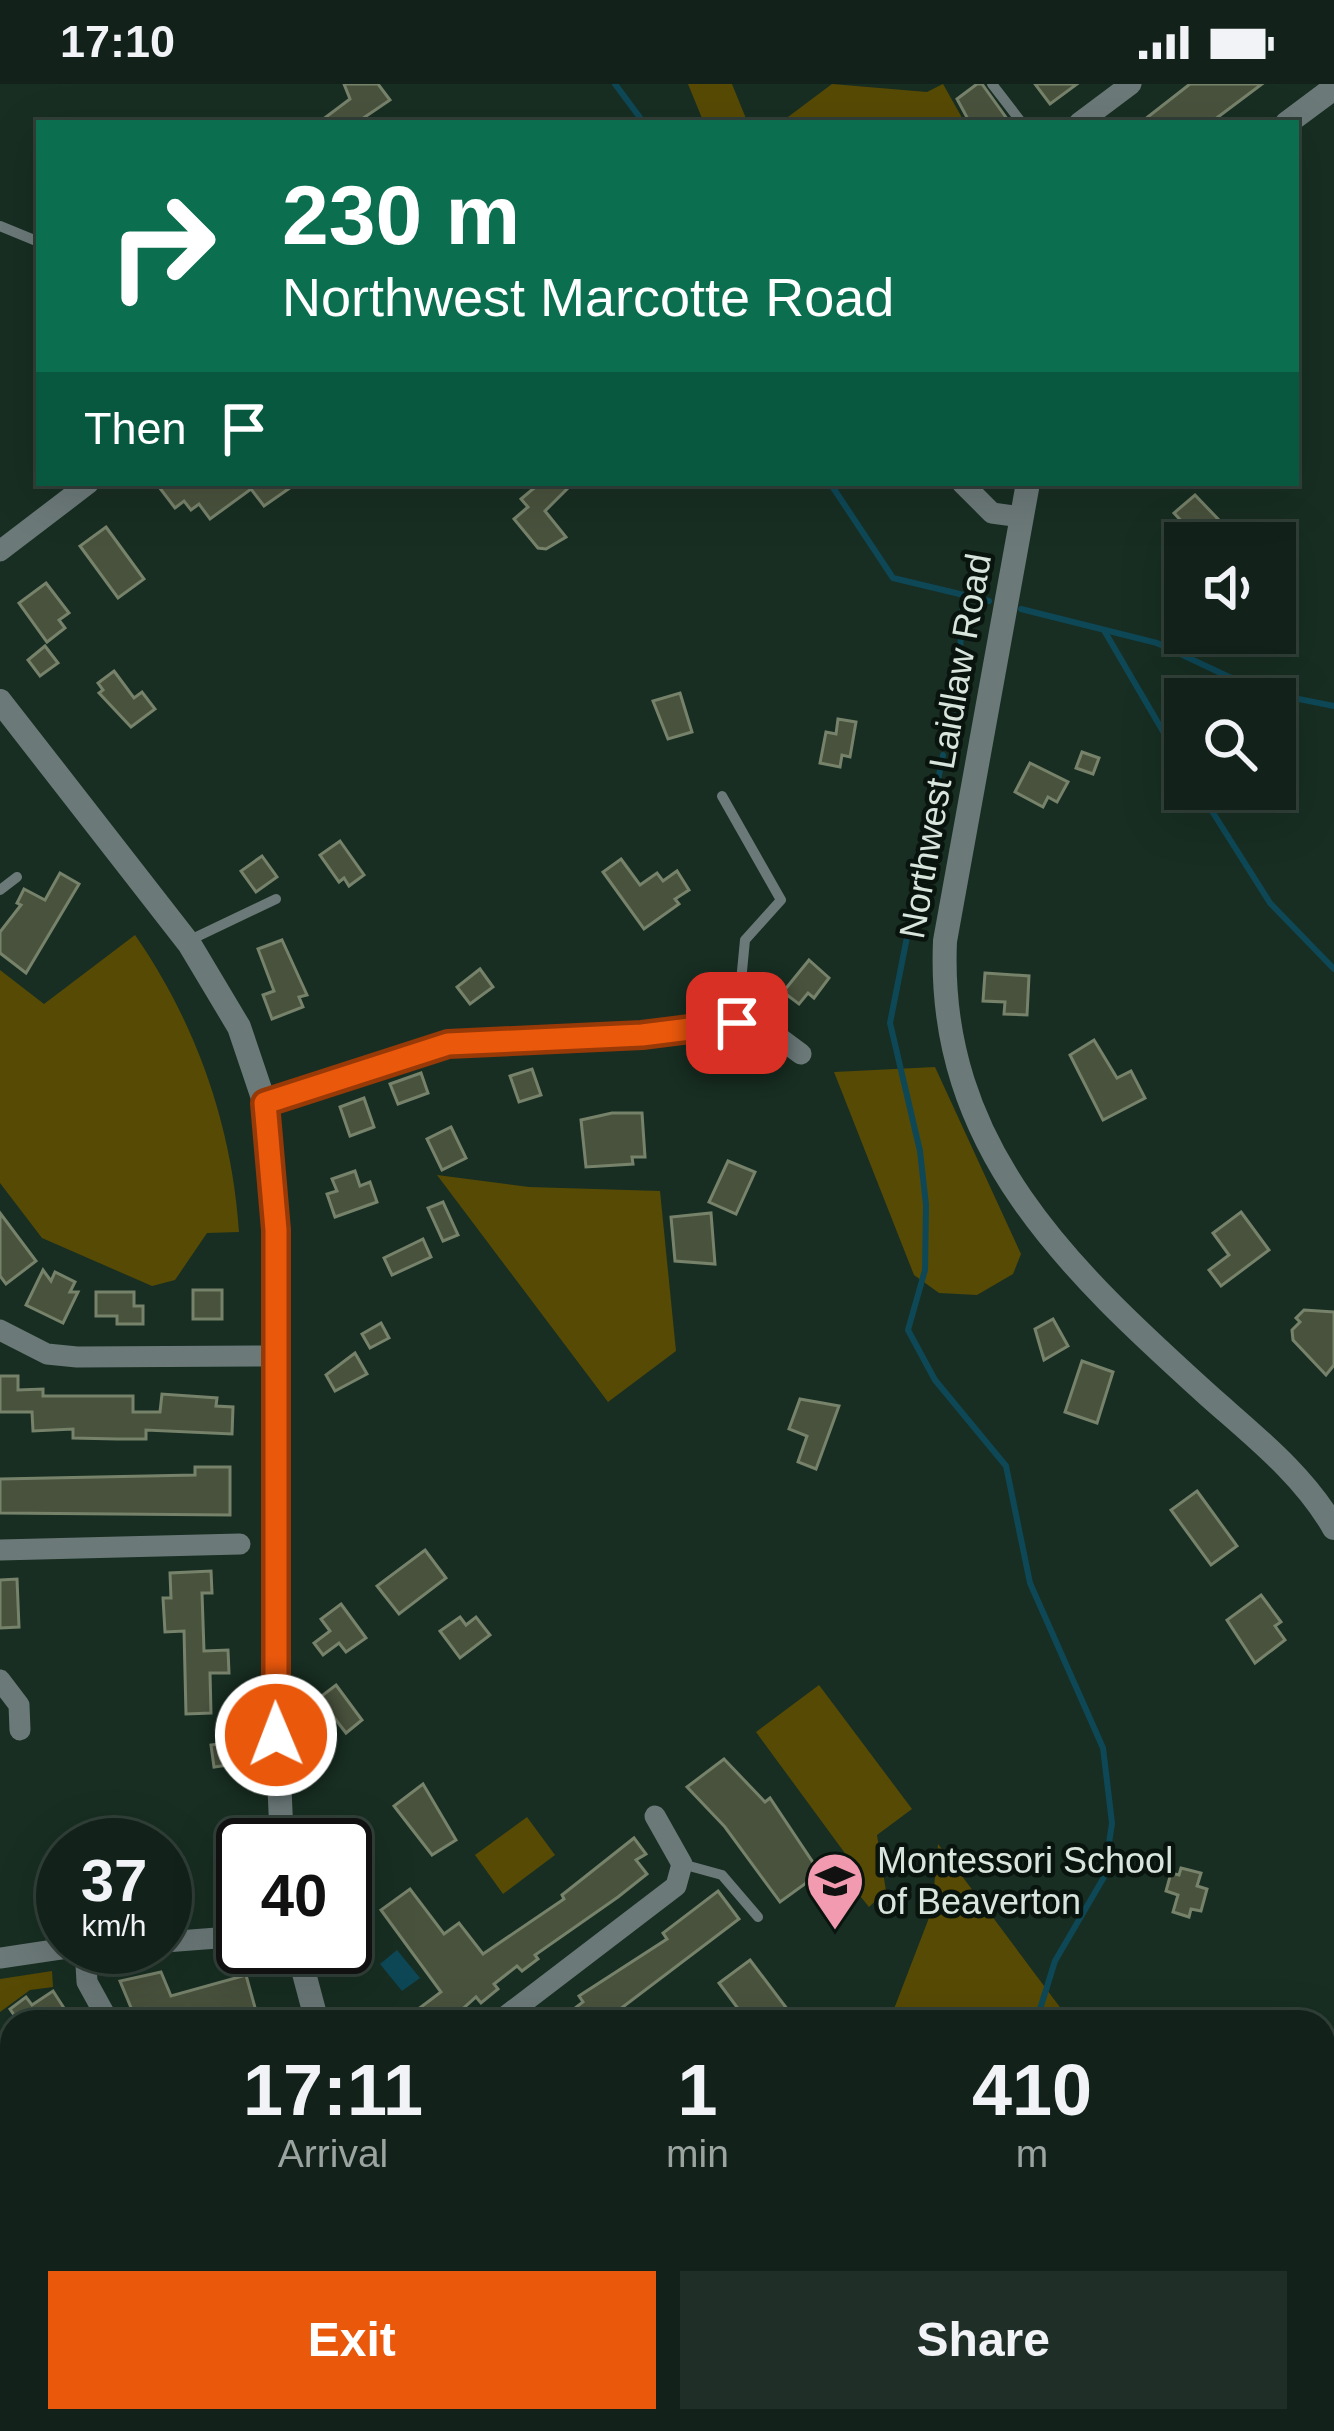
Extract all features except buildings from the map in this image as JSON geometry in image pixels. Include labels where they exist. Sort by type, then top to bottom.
[{"type":"street","points":[[1083,120],[1123,86]]},
{"type":"street","points":[[1290,120],[1318,92]]},
{"type":"street","points":[[0,550],[85,486]]},
{"type":"street","points":[[965,486],[992,513],[1022,517]]},
{"type":"street","name":"Northwest Laidlaw Road","points":[[1027,486],[945,941],[944,1000],[952,1043],[997,1156],[1044,1234],[1111,1306],[1291,1471],[1333,1525]]},
{"type":"street","points":[[0,701],[188,942],[239,1027],[265,1103],[275,1208],[273,1622],[281,1818]]},
{"type":"street","points":[[265,1103],[448,1044],[642,1035],[737,1023],[770,1031],[801,1054]]},
{"type":"street","points":[[0,1330],[47,1354],[77,1357],[275,1356]]},
{"type":"street","points":[[0,1550],[239,1544]]},
{"type":"street","points":[[0,1680],[19,1705],[20,1730]]},
{"type":"street","points":[[514,2010],[676,1886],[682,1864],[655,1816]]},
{"type":"street","points":[[0,1958],[36,1953]]},
{"type":"street","points":[[87,1974],[102,2010]]},
{"type":"street","points":[[305,1974],[314,2010]]},
{"type":"lane","points":[[992,84],[1020,120]]},
{"type":"lane","points":[[0,226],[36,241]]},
{"type":"lane","points":[[722,796],[782,900],[745,940],[737,1023]]},
{"type":"lane","points":[[0,890],[17,877]]},
{"type":"lane","points":[[188,942],[276,899]]},
{"type":"lane","points":[[682,1864],[722,1875],[758,1917]]},
{"type":"shaded area","points":[[688,84],[732,84],[747,120],[703,120]]},
{"type":"shaded area","points":[[832,84],[927,92],[943,84],[963,120],[784,120]]},
{"type":"shaded area","points":[[135,935],[176,1003],[207,1076],[228,1153],[239,1232],[207,1233],[175,1280],[152,1286],[42,1238],[0,1183],[0,970],[44,1004]]},
{"type":"shaded area","points":[[935,1067],[1021,1254],[1013,1274],[977,1295],[939,1293],[914,1275],[834,1072]]},
{"type":"shaded area","points":[[437,1175],[529,1187],[660,1191],[676,1351],[608,1402]]},
{"type":"shaded area","points":[[819,1685],[912,1809],[877,1835],[886,1891],[869,1907],[835,1865],[847,1856],[756,1732]]},
{"type":"shaded area","points":[[527,1817],[555,1855],[503,1894],[475,1855]]},
{"type":"shaded area","points":[[938,1844],[1062,2010],[894,2010],[932,1910]]},
{"type":"shaded area","points":[[52,1974],[53,1987],[30,1990],[0,2010],[0,1979]]},
{"type":"water","points":[[397,1950],[420,1978],[402,1991],[380,1964]]},
{"type":"waterway","points":[[615,84],[642,120]]},
{"type":"waterway","points":[[832,486],[893,578],[989,601]]},
{"type":"waterway","points":[[956,730],[963,595]]},
{"type":"waterway","points":[[1021,609],[1157,643],[1259,691],[1334,706]]},
{"type":"waterway","points":[[1105,632],[1164,733]]},
{"type":"waterway","points":[[943,755],[890,1023],[920,1151],[926,1205],[925,1270],[908,1330],[935,1380],[1006,1466],[1030,1583],[1103,1748],[1112,1823],[1104,1877],[1055,1961],[1040,2010]]},
{"type":"waterway","points":[[1211,810],[1270,903],[1334,969]]},
{"type":"place","name":"Montessori School of Beaverton","points":[[835,1932]]},
{"type":"route","points":[[276,1735],[272,1498],[276,1230],[274,1163],[265,1103],[448,1044],[642,1035],[737,1023]]}]
